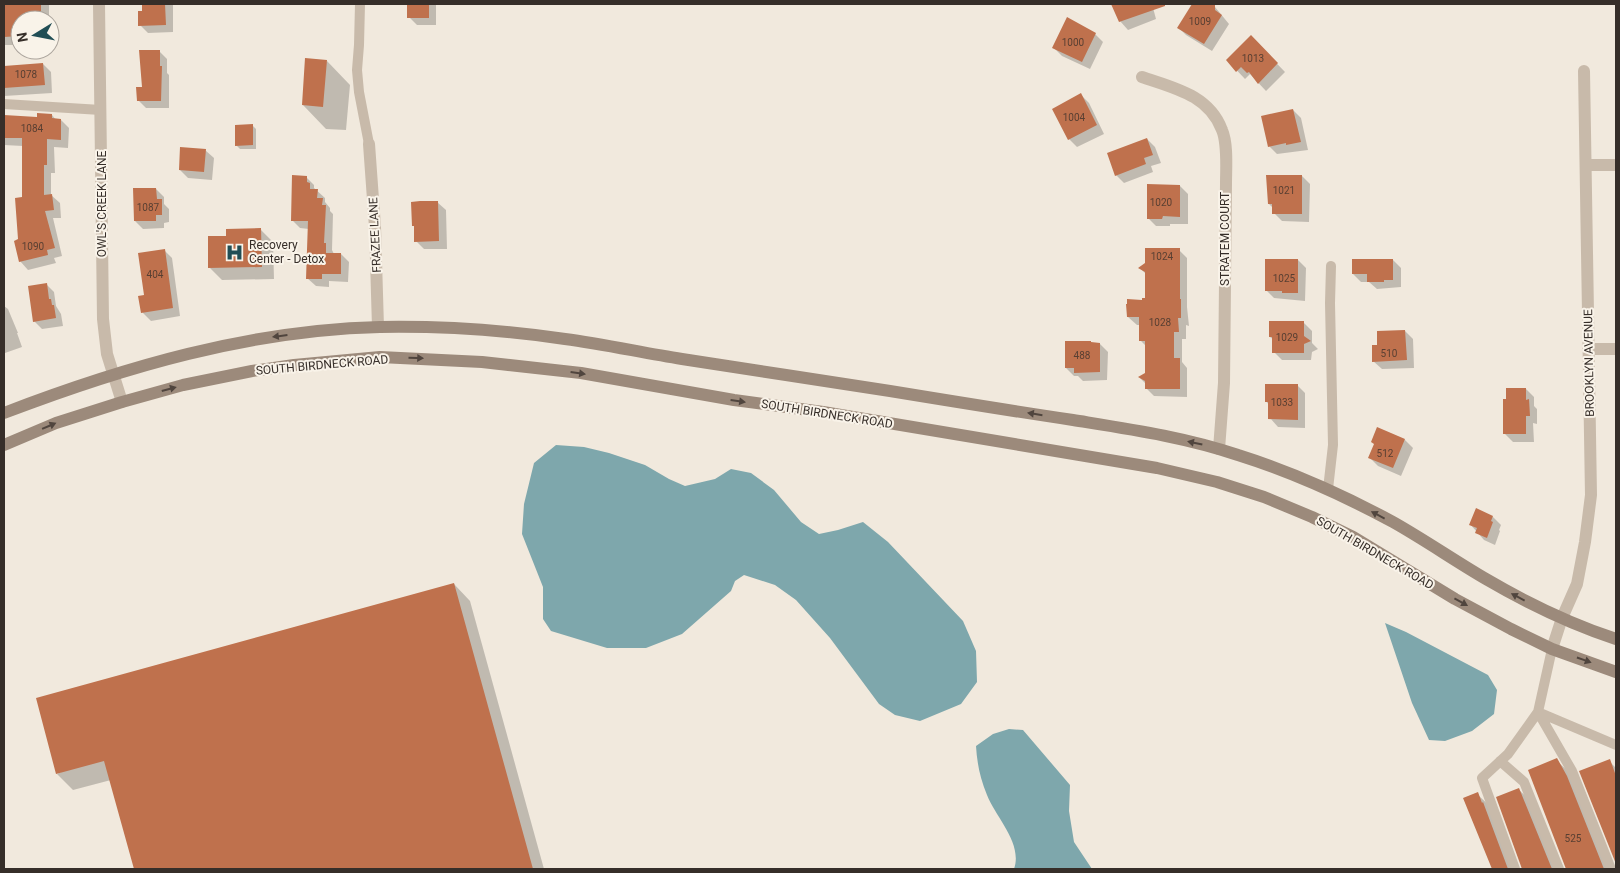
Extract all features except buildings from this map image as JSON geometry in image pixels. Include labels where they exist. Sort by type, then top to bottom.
[{"type":"main road","points":[[4,413],[65,389],[171,358],[244,341],[320,331],[378,327],[482,330],[567,339],[682,359],[1136,430],[1219,449],[1328,489],[1394,523],[1522,599],[1592,631],[1616,639]]},
{"type":"main road","name":"SOUTH BIRDNECK ROAD","points":[[4,445],[56,423],[122,402],[200,382],[252,371],[294,365],[380,357],[482,362],[582,374],[725,399],[823,412],[1157,468],[1218,482],[1264,497],[1312,517],[1352,537],[1455,599],[1511,630],[1552,649],[1616,672]]},
{"type":"street","name":"OWL'S CREEK LANE","points":[[100,4],[103,318],[107,354],[122,402]]},
{"type":"street","name":"BROOKLYN AVENUE","points":[[1552,649],[1562,618],[1577,584],[1585,542],[1590,494],[1584,71]]},
{"type":"street","name":"STRATEM COURT","points":[[1142,77],[1184,91],[1201,101],[1214,115],[1223,131],[1226,184],[1224,363],[1223,415],[1219,449]]},
{"type":"street","name":"FRAZEE LANE","points":[[370,144],[378,327]]},
{"type":"street","points":[[1586,165],[1616,165]]},
{"type":"street","points":[[1588,348],[1616,349]]},
{"type":"lane","points":[[360,4],[357,70],[370,144]]},
{"type":"lane","points":[[4,104],[101,110]]},
{"type":"lane","points":[[1328,489],[1333,445],[1331,266]]},
{"type":"lane","points":[[1515,869],[1482,778],[1508,754],[1538,712],[1552,649]]},
{"type":"lane","points":[[1538,712],[1616,745]]},
{"type":"lane","points":[[1538,712],[1572,771],[1611,869]]},
{"type":"lane","points":[[1500,761],[1524,782],[1559,869]]},
{"type":"water","points":[[556,445],[584,447],[609,453],[645,465],[685,486],[715,479],[731,469],[751,473],[774,490],[801,522],[819,534],[863,522],[888,542],[963,621],[976,651],[977,682],[961,704],[920,721],[895,715],[879,704],[830,638],[796,600],[775,585],[744,575],[735,581],[731,591],[682,634],[646,648],[607,648],[551,631],[543,619],[543,587],[522,534],[524,504],[534,463]]},
{"type":"water","points":[[1385,623],[1488,675],[1497,690],[1494,714],[1472,731],[1445,741],[1429,740],[1412,703]]},
{"type":"water","points":[[1009,729],[1023,730],[1070,785],[1069,811],[1074,842],[1092,869],[1014,869],[1016,859],[1012,840],[991,804],[985,789],[979,770],[976,746],[993,734]]},
{"type":"place","name":"Recovery Center - Detox","points":[[235,252]]}]
